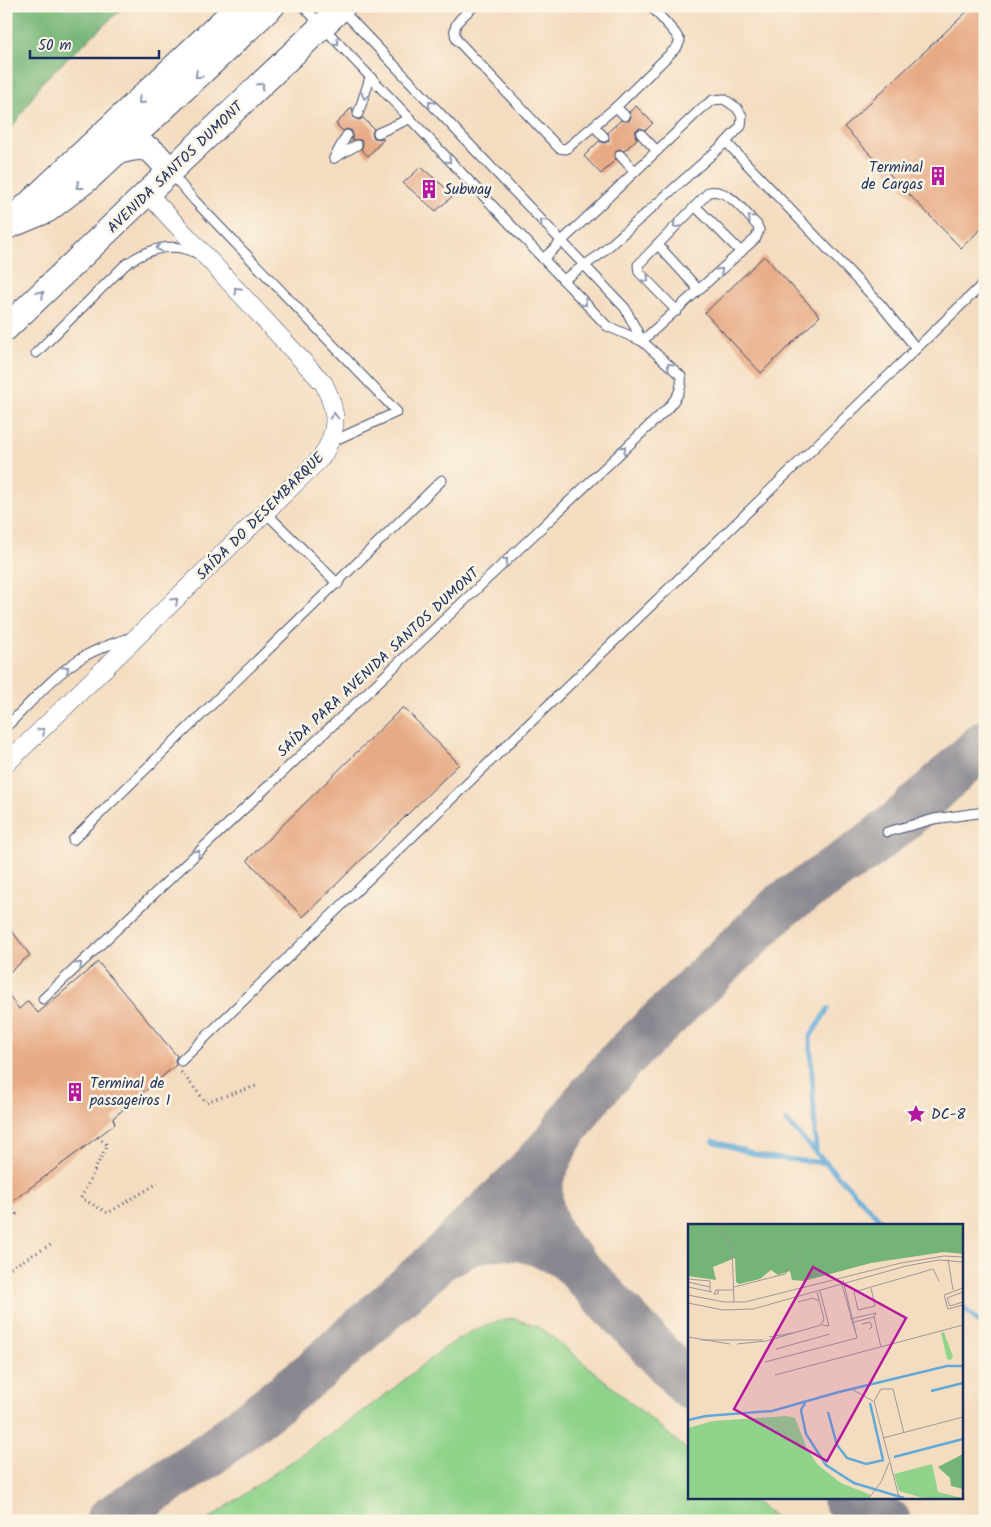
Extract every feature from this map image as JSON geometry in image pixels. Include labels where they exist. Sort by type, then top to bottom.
[{"type":"main road","points":[[6,226],[239,6]]},
{"type":"main road","name":"AVENIDA SANTOS DUMONT","points":[[6,328],[322,27],[340,7]]},
{"type":"main road","points":[[6,226],[47,210],[90,177],[268,8]]},
{"type":"main road","points":[[116,152],[136,146],[146,147],[155,154],[170,172]]},
{"type":"street","name":"SAÍDA DO DESEMBARQUE","points":[[140,635],[321,458],[331,442],[335,422],[334,405],[324,384],[206,258],[176,222],[148,194]]},
{"type":"street","points":[[6,764],[140,635]]},
{"type":"lane","points":[[303,6],[607,326],[642,341]]},
{"type":"lane","points":[[474,6],[455,24],[453,32],[457,40],[559,148],[566,149],[616,107],[677,47],[680,41],[675,33],[651,6]]},
{"type":"lane","points":[[340,7],[625,308],[642,341]]},
{"type":"lane","points":[[358,114],[370,78]]},
{"type":"lane","points":[[543,260],[702,108],[713,100],[724,99],[737,108],[742,116],[740,126],[726,142],[586,266],[563,280]]},
{"type":"lane","points":[[616,107],[625,116]]},
{"type":"lane","points":[[378,133],[409,119]]},
{"type":"lane","points":[[594,126],[604,137]]},
{"type":"lane","points":[[641,134],[657,151]]},
{"type":"lane","points":[[347,135],[334,158],[357,145]]},
{"type":"lane","points":[[726,142],[881,305],[916,348]]},
{"type":"lane","points":[[620,155],[635,172]]},
{"type":"lane","points":[[170,172],[195,201],[397,412],[331,442]]},
{"type":"lane","points":[[642,341],[677,311],[756,238],[759,230],[751,218],[726,194],[718,190],[709,192],[694,206],[638,265],[639,272],[677,311]]},
{"type":"lane","points":[[694,206],[741,252]]},
{"type":"lane","points":[[657,244],[699,290]]},
{"type":"lane","points":[[36,353],[126,265],[140,254],[163,246],[184,247],[206,258]]},
{"type":"lane","points":[[181,1061],[985,282]]},
{"type":"lane","name":"SAÍDA PARA AVENIDA SANTOS DUMONT","points":[[43,998],[668,408],[680,391],[681,376],[642,341]]},
{"type":"lane","points":[[73,840],[338,584],[442,480]]},
{"type":"lane","points":[[266,512],[338,584]]},
{"type":"lane","name":"SAÍDA DO DESEMBARQUE","points":[[6,727],[64,671],[82,657],[102,647],[140,635]]},
{"type":"lane","points":[[888,832],[934,819],[985,812]]},
{"type":"path","points":[[185,1077],[206,1102],[256,1086]]},
{"type":"path","points":[[98,1137],[107,1145],[81,1198],[108,1213],[158,1183]]},
{"type":"path","points":[[6,1226],[16,1214],[9,1205]]},
{"type":"path","points":[[6,1270],[54,1243]]},
{"type":"green space","points":[[6,6],[125,6],[43,81],[6,137]]},
{"type":"green space","points":[[512,1318],[537,1326],[688,1450],[688,1500],[752,1500],[781,1521],[206,1521],[359,1414],[442,1350],[475,1330]]},
{"type":"building","name":"Terminal de Cargas","points":[[973,6],[985,6],[985,225],[961,248],[844,127]]},
{"type":"building","points":[[636,106],[653,123],[646,130],[640,128],[636,130],[635,135],[637,139],[624,151],[619,149],[616,151],[616,159],[601,174],[584,156],[599,141],[605,143],[609,141],[608,132],[621,120],[629,121],[631,117],[629,112]]},
{"type":"building","points":[[352,107],[354,118],[359,120],[363,118],[374,129],[372,133],[374,138],[384,139],[368,156],[361,149],[363,145],[361,140],[352,140],[352,131],[347,129],[343,131],[336,124]]},
{"type":"building","name":"Subway","points":[[421,167],[454,195],[436,211],[403,183]]},
{"type":"building","points":[[764,256],[820,316],[761,373],[705,313]]},
{"type":"building","points":[[403,707],[459,764],[303,917],[247,860]]},
{"type":"building","points":[[6,923],[30,955],[6,975]]},
{"type":"building","name":"Terminal de passageiros 1","points":[[98,962],[177,1056],[175,1060],[176,1065],[113,1118],[115,1124],[6,1206],[6,991],[19,1009],[28,1001],[38,1013]]},
{"type":"waterway","points":[[816,1150],[810,1037],[828,1009]]},
{"type":"waterway","points":[[786,1121],[884,1224]]},
{"type":"waterway","points":[[713,1141],[764,1157],[827,1163]]},
{"type":"waterway","points":[[964,1308],[985,1328]]},
{"type":"taxiway","points":[[108,1521],[208,1455],[315,1371],[431,1267],[520,1181],[557,1141],[584,1103],[623,1058],[782,905],[861,852],[901,821],[985,743]]},
{"type":"taxiway","points":[[555,1146],[546,1164],[540,1184],[542,1212],[552,1238],[557,1246],[688,1385]]},
{"type":"taxiway","points":[[449,1254],[464,1245],[496,1237],[527,1240],[543,1245],[572,1261]]},
{"type":"taxiway","points":[[849,1500],[888,1521]]},
{"type":"place","name":"Terminal de Cargas","points":[[938,176]]},
{"type":"place","name":"Subway","points":[[429,189]]},
{"type":"place","name":"Terminal de passageiros 1","points":[[75,1092]]},
{"type":"place","name":"DC-8","points":[[916,1114]]}]
